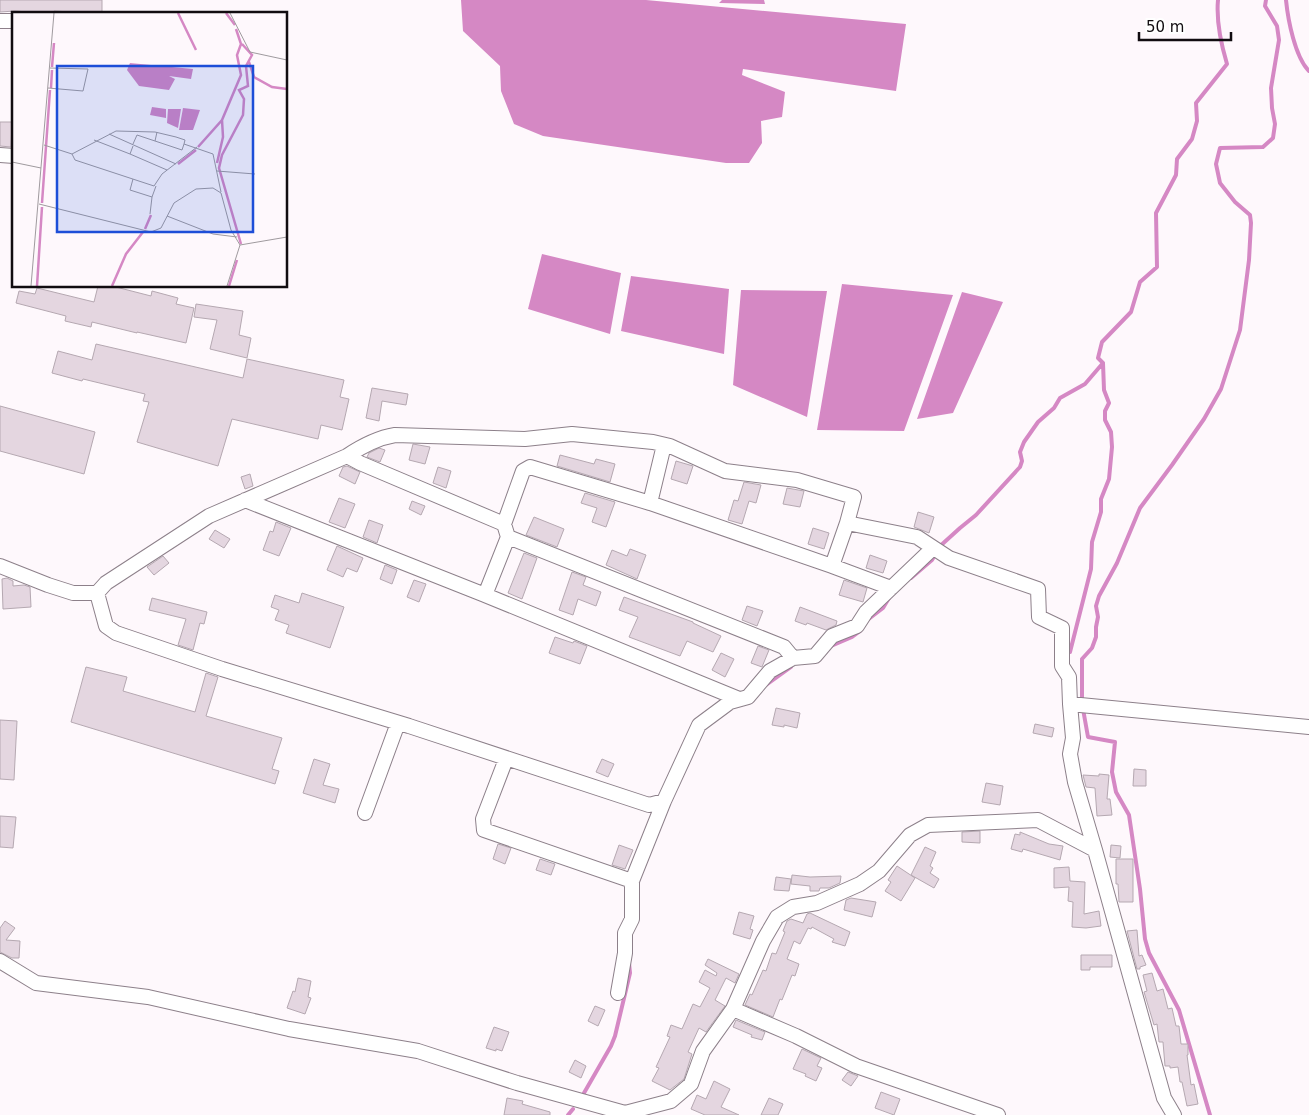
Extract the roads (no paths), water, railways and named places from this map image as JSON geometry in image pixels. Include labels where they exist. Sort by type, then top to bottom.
[{"type":"street","points":[[0,566],[73,593],[97,593],[106,583],[209,516],[347,456],[366,444],[384,437],[395,435],[525,439],[572,434],[653,442],[725,471],[797,480],[854,497],[832,566]]},
{"type":"street","points":[[650,503],[664,445]]},
{"type":"street","points":[[347,456],[504,524]]},
{"type":"street","points":[[485,595],[508,537],[504,524],[522,471],[530,467],[650,503],[891,588]]},
{"type":"street","points":[[245,500],[485,595],[739,699]]},
{"type":"street","points":[[847,523],[917,537],[949,558],[1038,589],[1039,617],[1062,628],[1062,666],[1069,677],[1078,704],[1070,754],[1075,782],[1164,1098],[1174,1115]]},
{"type":"street","points":[[508,537],[784,647],[793,658]]},
{"type":"street","points":[[618,992],[625,953],[626,933],[632,919],[632,881],[664,801],[699,725],[730,702],[748,696],[770,672],[793,658],[814,656],[832,636],[857,626],[866,612],[933,548]]},
{"type":"street","points":[[97,593],[106,626],[116,633],[222,669],[398,723],[649,805],[664,801]]},
{"type":"street","points":[[1078,704],[1309,726]]},
{"type":"street","points":[[365,813],[398,723]]},
{"type":"street","points":[[506,759],[483,819],[484,830],[632,881]]},
{"type":"street","points":[[0,961],[36,983],[148,997],[289,1029],[418,1052],[517,1083],[625,1113],[671,1101],[691,1084],[703,1052],[733,1010],[763,940],[777,916],[793,907],[817,903],[860,884],[879,871],[910,835],[928,825],[1038,820],[1095,850]]},
{"type":"street","points":[[733,1010],[796,1036],[856,1066],[998,1115]]},
{"type":"waterway","points":[[939,547],[976,515],[1020,467],[1022,461],[1020,452],[1024,442],[1038,422],[1054,408],[1060,398],[1085,384],[1103,363],[1098,358],[1102,342],[1131,312],[1140,282],[1157,267],[1156,213],[1176,175],[1177,159],[1192,139],[1197,121],[1196,103],[1227,64],[1220,33],[1218,0]]},
{"type":"waterway","points":[[1082,702],[1082,659],[1092,648],[1096,637],[1098,617],[1096,606],[1099,596],[1117,563],[1140,508],[1204,419],[1221,389],[1240,330],[1249,260],[1250,215],[1235,202],[1220,183],[1216,164],[1220,148],[1263,147],[1273,138],[1275,124],[1271,88],[1279,40],[1277,26],[1265,6],[1266,0]]},
{"type":"waterway","points":[[1286,0],[1290,28],[1296,48],[1309,71]]},
{"type":"waterway","points":[[1070,652],[1091,569],[1092,542],[1101,512],[1101,499],[1109,479],[1112,447],[1111,432],[1105,420],[1105,411],[1109,403],[1104,390],[1103,363]]},
{"type":"waterway","points":[[911,578],[932,560],[936,553]]},
{"type":"waterway","points":[[866,621],[883,608],[889,598]]},
{"type":"waterway","points":[[831,646],[852,637],[860,631]]},
{"type":"waterway","points":[[766,685],[791,667]]},
{"type":"waterway","points":[[1083,709],[1088,737],[1115,742],[1112,772],[1116,792],[1129,815],[1145,939],[1149,953],[1179,1010],[1210,1115]]},
{"type":"waterway","points":[[584,1093],[615,1036],[630,973],[629,963]]},
{"type":"waterway","points":[[568,1115],[573,1109]]}]
